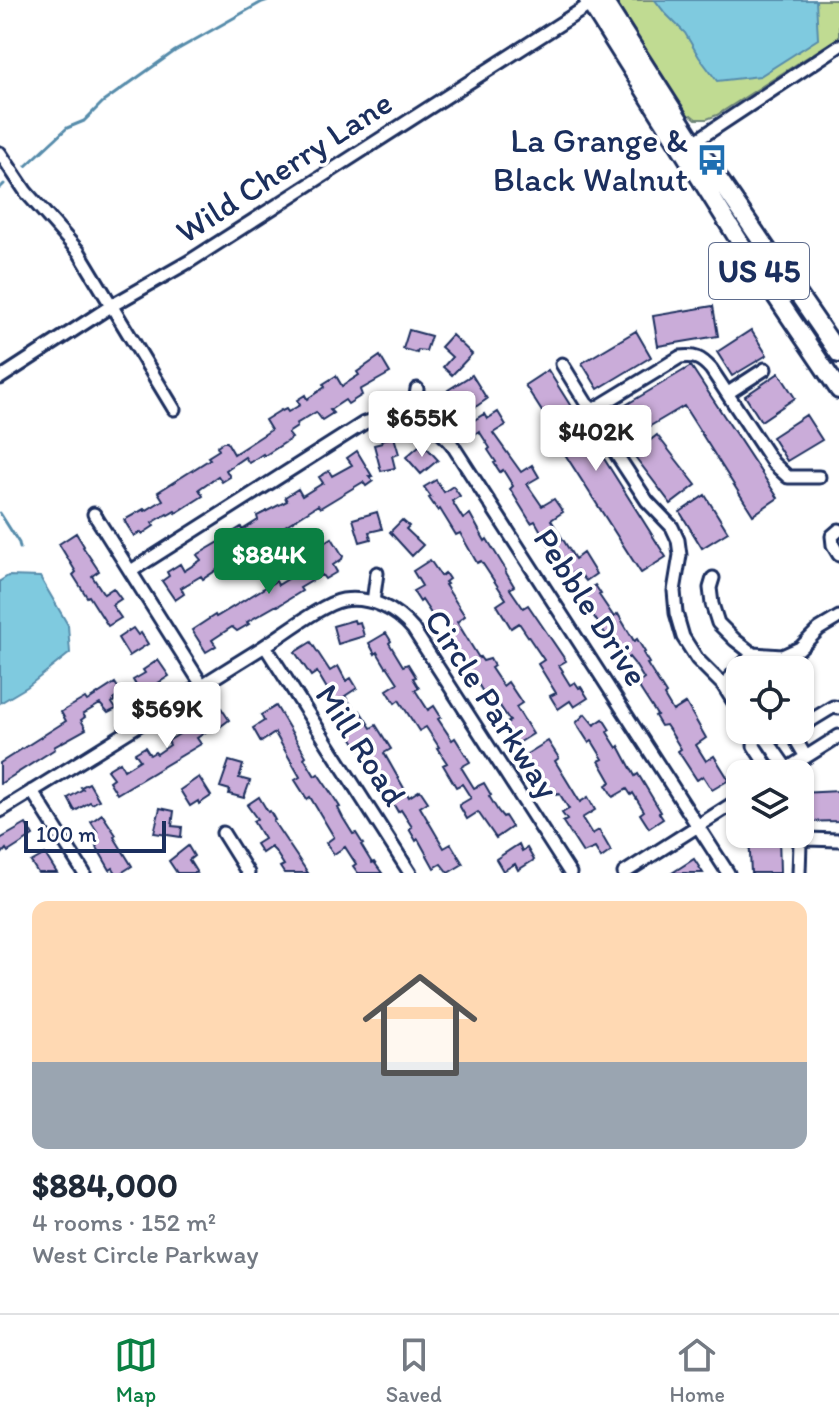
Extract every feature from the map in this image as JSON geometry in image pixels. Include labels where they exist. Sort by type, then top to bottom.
[{"type":"highway","name":"US 45","points":[[595,1],[839,390]]},
{"type":"highway","name":"US 45","points":[[688,147],[839,354]]},
{"type":"street","name":"Wild Cherry Lane","points":[[0,378],[111,306],[190,261],[595,1]]},
{"type":"street","points":[[688,147],[839,46]]},
{"type":"street","points":[[0,153],[26,192],[79,252],[174,409]]},
{"type":"street","points":[[593,410],[680,357],[692,355],[703,359],[773,463],[788,477],[819,477]]},
{"type":"street","points":[[562,364],[647,501],[672,527],[680,555],[674,591],[683,637],[697,659],[726,690]]},
{"type":"street","points":[[728,393],[765,369]]},
{"type":"street","points":[[131,571],[364,423],[380,417],[413,418],[417,389]]},
{"type":"street","name":"Pebble Drive","points":[[413,418],[441,430],[451,443],[728,873]]},
{"type":"street","points":[[94,514],[202,685]]},
{"type":"street","points":[[839,530],[832,536],[839,555]]},
{"type":"street","name":"Circle Parkway","points":[[377,573],[373,602],[396,612],[413,629],[570,873]]},
{"type":"street","points":[[713,578],[710,588],[718,623],[753,654],[782,656],[800,648],[819,629],[839,617]]},
{"type":"street","points":[[0,811],[328,605],[342,600],[373,602]]},
{"type":"street","name":"Mill Road","points":[[265,646],[410,873]]},
{"type":"street","points":[[723,685],[753,654]]},
{"type":"street","points":[[814,718],[833,707],[839,708]]},
{"type":"street","points":[[801,760],[839,736]]},
{"type":"street","points":[[800,744],[806,757]]},
{"type":"street","points":[[32,791],[84,873]]},
{"type":"street","points":[[624,873],[726,808]]},
{"type":"street","points":[[223,833],[248,873]]},
{"type":"street","points":[[799,873],[800,843],[807,839],[839,840]]},
{"type":"green space","points":[[610,0],[839,0],[839,37],[717,115],[696,119],[691,115],[684,119]]},
{"type":"water","points":[[655,0],[816,0],[818,39],[760,76],[717,81],[685,33]]},
{"type":"water","points":[[8,576],[40,577],[68,625],[70,653],[27,687],[0,703],[0,581]]},
{"type":"building","points":[[713,306],[718,336],[658,346],[653,316]]},
{"type":"building","points":[[409,330],[431,336],[426,351],[418,350],[417,353],[403,349]]},
{"type":"building","points":[[751,330],[767,355],[732,376],[717,352]]},
{"type":"building","points":[[636,331],[651,357],[598,389],[582,363]]},
{"type":"building","points":[[452,335],[472,354],[452,375],[443,367],[452,357],[441,347]]},
{"type":"building","points":[[380,356],[390,373],[360,390],[362,395],[348,404],[345,400],[322,420],[316,412],[296,424],[297,427],[288,433],[292,438],[249,463],[245,457],[226,470],[230,477],[222,482],[218,476],[199,489],[203,496],[176,513],[167,514],[142,534],[140,532],[134,536],[124,520],[163,500],[158,492],[210,459],[208,457],[219,450],[217,446],[227,442],[234,454],[271,430],[265,420],[281,410],[288,412],[300,405],[297,400],[305,395],[307,399],[336,376],[342,386]]},
{"type":"building","points":[[691,366],[778,498],[753,515],[684,406],[625,441],[609,415]]},
{"type":"building","points":[[548,370],[666,557],[641,573],[561,448],[564,446],[525,385]]},
{"type":"building","points":[[779,373],[795,398],[761,421],[745,396]]},
{"type":"building","points":[[472,375],[487,399],[474,408],[463,394],[455,400],[448,390]]},
{"type":"building","points":[[498,412],[506,425],[493,433],[521,472],[532,465],[539,477],[527,484],[542,506],[554,499],[563,512],[551,520],[575,559],[583,553],[596,574],[586,581],[577,570],[567,577],[535,521],[531,523],[510,489],[513,486],[503,470],[500,472],[494,463],[488,450],[490,448],[479,431],[475,434],[468,424],[484,414],[487,419]]},
{"type":"building","points":[[806,415],[822,440],[787,461],[772,437]]},
{"type":"building","points":[[657,435],[696,485],[671,504],[633,454]]},
{"type":"building","points":[[394,437],[399,454],[392,456],[395,468],[381,471],[374,445]]},
{"type":"building","points":[[420,445],[438,460],[421,474],[406,457]]},
{"type":"building","points":[[357,451],[373,481],[366,486],[363,482],[320,508],[318,505],[260,542],[257,538],[238,549],[245,560],[233,568],[229,562],[203,579],[201,576],[181,588],[184,594],[175,600],[162,581],[169,576],[167,572],[180,564],[184,571],[201,560],[197,555],[258,520],[257,516],[287,501],[285,497],[298,489],[302,496],[323,483],[319,477],[329,471],[332,476],[352,465],[347,458]]},
{"type":"building","points":[[436,480],[444,492],[453,486],[460,496],[452,501],[463,519],[470,514],[506,570],[514,586],[510,589],[523,608],[528,605],[566,661],[559,665],[570,685],[575,682],[588,698],[574,707],[570,701],[558,709],[550,696],[556,693],[538,664],[544,660],[519,623],[511,628],[497,605],[506,599],[481,561],[477,563],[460,533],[456,535],[440,509],[438,511],[429,498],[424,487]]},
{"type":"building","points":[[705,495],[728,532],[702,548],[680,512]]},
{"type":"building","points":[[377,512],[382,529],[369,532],[371,539],[360,542],[353,519]]},
{"type":"building","points":[[402,520],[409,526],[406,529],[423,545],[412,556],[390,532]]},
{"type":"building","points":[[76,533],[99,571],[92,576],[104,594],[113,588],[121,599],[112,605],[121,618],[108,626],[73,575],[76,572],[59,544]]},
{"type":"building","points":[[332,538],[343,556],[333,565],[337,572],[325,579],[322,575],[237,631],[232,627],[212,640],[216,646],[206,652],[192,630],[276,581],[278,585],[314,563],[310,556]]},
{"type":"building","points":[[430,560],[441,576],[445,573],[449,579],[445,585],[465,616],[457,622],[479,658],[483,661],[490,659],[494,666],[491,668],[503,686],[508,682],[522,703],[516,707],[533,734],[517,744],[513,738],[510,740],[502,726],[510,721],[498,703],[491,708],[453,643],[450,645],[446,637],[455,632],[443,613],[434,618],[413,591],[422,586],[413,571]]},
{"type":"building","points":[[595,585],[614,617],[618,614],[634,641],[637,639],[645,652],[647,664],[673,711],[686,703],[706,738],[696,745],[706,761],[714,756],[726,775],[726,782],[712,790],[703,776],[697,780],[678,751],[681,749],[670,731],[666,725],[661,726],[637,684],[644,679],[629,657],[620,662],[615,653],[619,651],[581,594]]},
{"type":"building","points":[[354,620],[355,623],[360,622],[364,636],[338,644],[333,626]]},
{"type":"building","points":[[133,628],[138,635],[141,633],[148,644],[129,656],[118,638]]},
{"type":"building","points":[[386,633],[403,666],[408,664],[416,677],[413,678],[419,688],[415,690],[428,710],[434,706],[441,717],[438,719],[470,762],[461,767],[474,788],[484,783],[498,811],[512,827],[496,838],[478,812],[467,819],[459,805],[471,798],[462,784],[456,787],[443,765],[447,763],[439,747],[426,727],[419,731],[399,700],[395,703],[387,690],[398,683],[369,643]]},
{"type":"building","points":[[311,642],[330,671],[338,666],[346,681],[351,678],[357,688],[345,696],[371,728],[376,725],[391,749],[384,753],[409,797],[420,790],[428,802],[420,807],[444,848],[451,844],[463,864],[448,873],[441,864],[434,868],[409,829],[412,827],[401,810],[398,812],[381,782],[379,784],[372,771],[378,768],[364,746],[359,749],[323,695],[329,692],[317,672],[311,676],[295,652]]},
{"type":"building","points":[[158,660],[169,676],[141,694],[133,680]]},
{"type":"building","points":[[115,683],[122,694],[112,703],[116,709],[108,713],[100,704],[83,714],[85,717],[81,720],[86,729],[0,784],[0,763],[66,721],[61,712],[85,698],[87,701]]},
{"type":"building","points":[[218,703],[229,720],[197,738],[201,744],[117,794],[109,781],[113,778],[107,770],[120,762],[124,770],[140,760],[135,753],[145,747],[150,755],[157,754],[170,745],[168,741],[181,733],[178,727]]},
{"type":"building","points":[[276,706],[315,776],[318,774],[353,834],[356,833],[372,863],[382,873],[358,873],[345,847],[334,854],[326,843],[334,837],[310,797],[307,799],[295,780],[300,777],[275,733],[261,742],[253,728],[264,721],[261,715]]},
{"type":"building","points":[[585,714],[594,725],[603,719],[610,730],[607,732],[617,748],[619,746],[635,776],[638,774],[663,819],[649,828],[640,814],[644,811],[633,793],[631,795],[627,789],[613,797],[606,785],[611,782],[599,761],[603,759],[576,723]]},
{"type":"building","points":[[548,741],[559,758],[555,761],[580,802],[588,797],[595,810],[582,818],[592,834],[599,830],[611,851],[601,858],[595,848],[583,853],[563,822],[567,820],[562,813],[569,809],[559,793],[554,788],[545,793],[539,783],[542,781],[522,757]]},
{"type":"building","points":[[229,761],[243,765],[239,778],[250,781],[244,798],[229,794],[230,790],[220,787]]},
{"type":"building","points":[[199,777],[211,796],[190,806],[180,790]]},
{"type":"building","points":[[89,783],[99,800],[75,811],[68,798]]},
{"type":"building","points":[[839,791],[839,821],[814,822],[814,792]]},
{"type":"building","points":[[259,797],[308,873],[284,873],[280,867],[284,865],[275,851],[271,847],[262,853],[256,844],[264,839],[253,821],[257,819],[247,805]]},
{"type":"building","points":[[160,808],[174,811],[172,826],[182,827],[181,837],[154,833]]},
{"type":"building","points":[[102,814],[132,866],[121,873],[116,873],[113,868],[110,870],[91,837],[98,833],[91,822]]},
{"type":"building","points":[[26,824],[33,836],[8,852],[6,849],[0,856],[0,839]]},
{"type":"building","points":[[519,844],[522,851],[527,848],[534,860],[518,870],[515,864],[503,871],[496,859]]},
{"type":"building","points":[[188,846],[194,856],[189,860],[197,873],[177,873],[169,861]]},
{"type":"building","points":[[750,848],[779,848],[780,873],[751,873]]},
{"type":"building","points":[[45,854],[57,873],[38,873],[31,862]]},
{"type":"building","points":[[694,859],[703,873],[672,873]]},
{"type":"waterway","points":[[26,166],[67,128],[84,121],[103,102],[175,51],[268,0]]},
{"type":"waterway","points":[[0,188],[4,184]]},
{"type":"waterway","points":[[0,513],[20,548]]},
{"type":"place","name":"La Grange & Black Walnut","points":[[712,160]]}]
